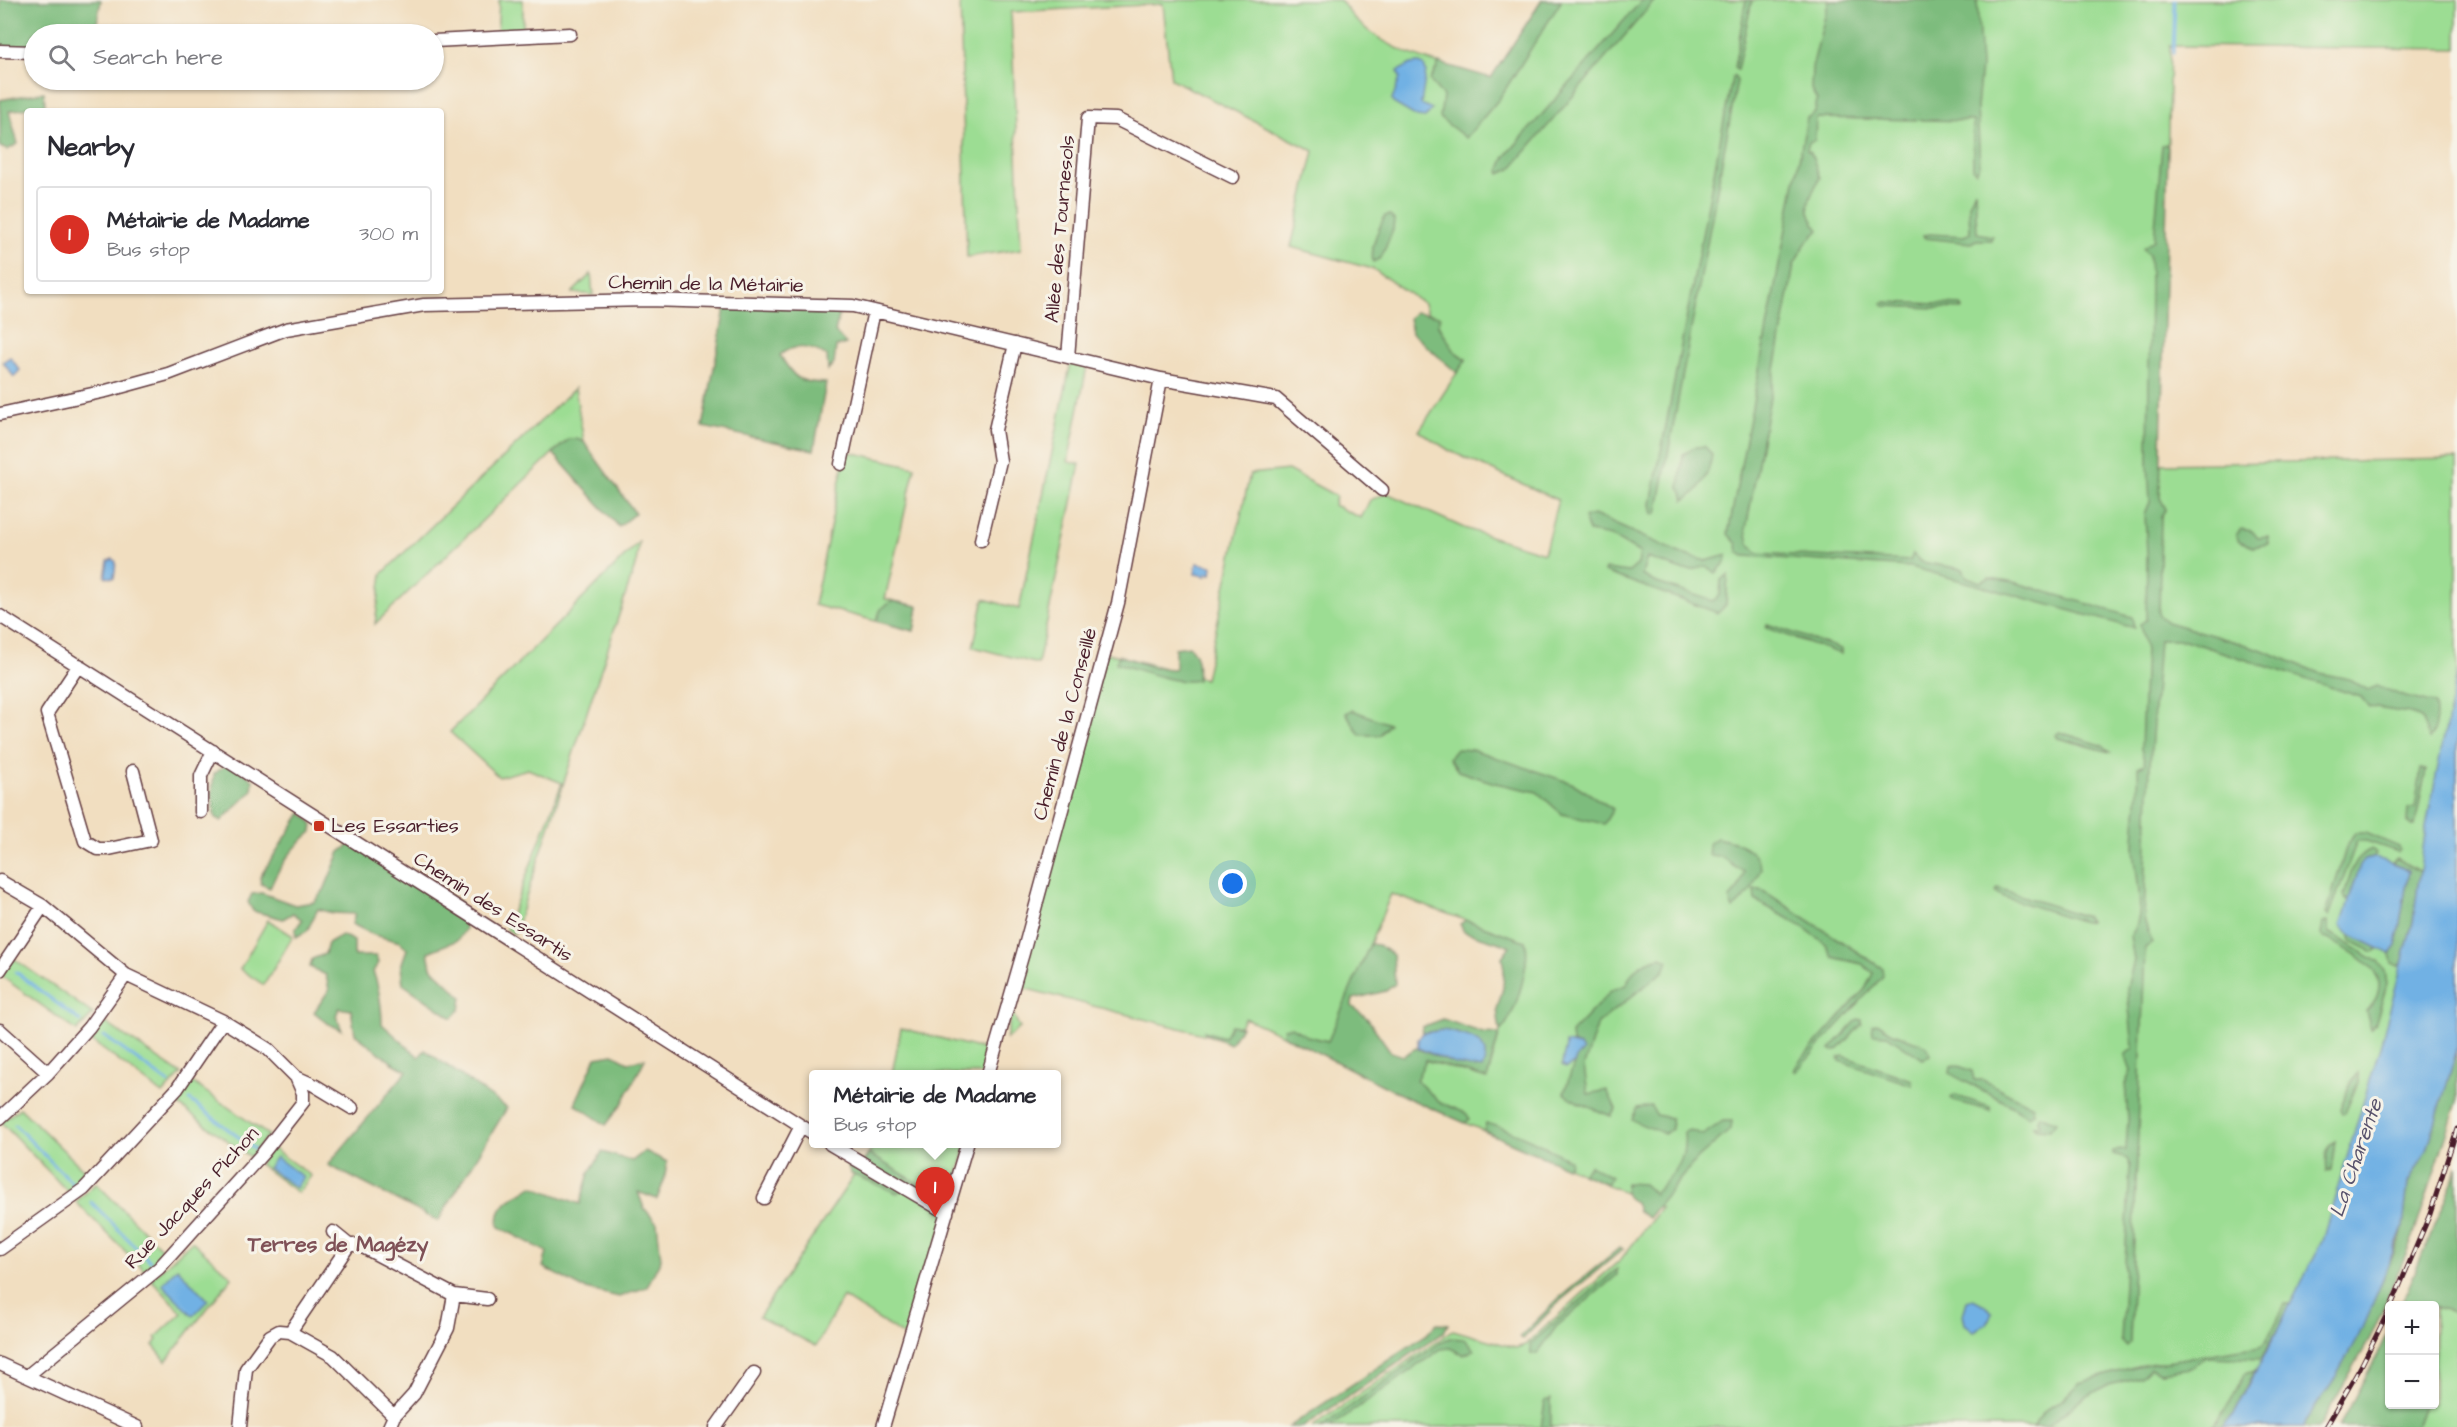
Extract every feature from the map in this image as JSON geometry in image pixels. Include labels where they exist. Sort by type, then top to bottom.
[{"type":"street","points":[[444,40],[570,34]]},
{"type":"street","points":[[0,51],[24,52]]},
{"type":"street","name":"Allée des Tournesols","points":[[1068,357],[1088,118],[1116,119],[1233,177]]},
{"type":"street","name":"Chemin de la Métairie","points":[[0,414],[106,391],[168,374],[286,329],[424,305],[648,300],[853,306],[1161,379],[1276,399],[1382,490]]},
{"type":"street","points":[[841,464],[874,311]]},
{"type":"street","points":[[981,540],[1000,461],[995,430],[1015,344]]},
{"type":"street","name":"Chemin de la Conseillé","points":[[989,1070],[1118,603],[1161,379]]},
{"type":"street","name":"Chemin des Essartis","points":[[0,616],[809,1131]]},
{"type":"street","points":[[79,665],[47,713],[85,841],[98,849],[109,849],[151,840],[134,771]]},
{"type":"street","points":[[201,812],[201,777],[213,751]]},
{"type":"street","points":[[0,881],[43,906],[126,975],[224,1021],[268,1049],[296,1077],[315,1085],[352,1107]]},
{"type":"street","points":[[0,970],[43,906]]},
{"type":"street","points":[[0,1118],[48,1073],[89,1027],[126,975]]},
{"type":"street","points":[[0,1249],[84,1190],[177,1089],[224,1021]]},
{"type":"street","points":[[0,1030],[48,1073]]},
{"type":"street","name":"Rue Jacques Pichon","points":[[27,1376],[159,1268],[263,1153],[303,1102],[303,1093],[296,1077]]},
{"type":"street","points":[[764,1198],[801,1126]]},
{"type":"street","points":[[838,1148],[947,1213]]},
{"type":"street","points":[[883,1427],[966,1148]]},
{"type":"street","points":[[333,1232],[349,1245],[359,1245],[454,1295],[487,1299]]},
{"type":"street","points":[[290,1332],[349,1245]]},
{"type":"street","points":[[240,1427],[246,1369],[270,1336],[279,1331],[290,1332],[333,1356],[391,1422],[414,1394],[448,1328],[454,1295]]},
{"type":"street","points":[[0,1364],[137,1427]]},
{"type":"street","points":[[716,1427],[725,1411],[754,1373]]},
{"type":"green space","points":[[0,0],[101,0],[97,24],[24,24],[24,52],[0,51]]},
{"type":"green space","points":[[499,0],[523,0],[523,37],[497,38]]},
{"type":"green space","points":[[960,0],[1340,0],[1358,22],[1372,34],[1388,43],[1438,64],[1491,78],[1542,0],[2457,0],[2457,49],[2170,46],[2160,464],[2457,459],[2457,886],[2268,1427],[1312,1427],[1453,1330],[1516,1348],[1525,1345],[1621,1259],[1661,1208],[1408,1098],[1425,1060],[1487,1079],[1525,941],[1391,894],[1324,1054],[1245,1018],[1230,1041],[1019,987],[1104,652],[1205,679],[1250,474],[1288,470],[1336,496],[1334,505],[1361,518],[1370,500],[1387,493],[1464,528],[1544,553],[1558,500],[1450,451],[1419,431],[1466,359],[1455,352],[1438,324],[1440,316],[1427,313],[1424,304],[1373,269],[1291,247],[1314,151],[1171,79],[1163,4],[1011,12],[1021,249],[967,257]]},
{"type":"green space","points":[[1542,0],[1562,0],[1499,99],[1466,138],[1440,118],[1443,96],[1430,81],[1439,63],[1491,78]]},
{"type":"green space","points":[[1642,0],[1655,0],[1511,169],[1500,174],[1499,171],[1505,157]]},
{"type":"green space","points":[[1746,0],[1752,0],[1737,70],[1734,68]]},
{"type":"green space","points":[[1829,0],[1977,0],[1981,66],[1977,107],[1980,165],[1976,172],[1973,168],[1973,121],[1816,118],[1815,140],[1809,142],[1807,150],[1811,152],[1820,178],[1812,192],[1809,204],[1810,216],[1819,230],[1806,243],[1794,265],[1746,529],[1749,544],[1757,553],[1910,561],[1913,554],[1921,562],[1963,569],[1967,577],[1980,582],[1989,578],[2010,581],[2132,617],[2134,628],[1911,567],[1744,556],[1738,552],[1737,544],[1728,534],[1807,118],[1815,112],[1817,100],[1811,89],[1812,68]]},
{"type":"green space","points":[[1734,76],[1737,81],[1657,514],[1653,515],[1651,504]]},
{"type":"green space","points":[[44,92],[45,105],[9,111],[18,144],[7,150],[0,147],[0,100]]},
{"type":"green space","points":[[2166,144],[2168,148],[2160,498],[2166,509],[2161,516],[2159,615],[2167,622],[2260,649],[2319,673],[2349,679],[2368,690],[2377,686],[2406,697],[2435,704],[2436,718],[2435,727],[2429,739],[2421,718],[2410,713],[2369,707],[2361,697],[2185,640],[2159,640],[2150,765],[2144,919],[2152,943],[2145,948],[2130,1342],[2126,1346],[2121,1341],[2130,1166],[2127,1159],[2113,1154],[2113,1151],[2126,1150],[2128,1119],[2125,1084],[2131,1071],[2125,1055],[2133,1048],[2127,988],[2134,960],[2130,936],[2136,927],[2140,906],[2134,836],[2138,767],[2145,764],[2141,749],[2145,647],[2140,624],[2146,620],[2145,514],[2150,502],[2148,464],[2150,279],[2149,255],[2143,248],[2154,240],[2162,145]]},
{"type":"green space","points":[[1975,190],[1977,233],[1992,236],[1991,240],[1976,240],[1971,243],[1923,236],[1929,234],[1964,236],[1970,233],[1969,205]]},
{"type":"green space","points":[[1390,215],[1394,220],[1393,230],[1381,258],[1373,262],[1375,238],[1385,216]]},
{"type":"green space","points":[[591,274],[593,295],[572,293]]},
{"type":"green space","points":[[726,303],[836,306],[839,316],[835,332],[846,344],[836,347],[834,364],[828,370],[827,356],[815,350],[797,348],[780,355],[789,370],[798,378],[809,382],[826,383],[814,450],[703,427]]},
{"type":"green space","points":[[1882,303],[1961,305],[1963,309],[1884,306]]},
{"type":"green space","points":[[1416,312],[1440,316],[1438,325],[1455,352],[1466,360],[1457,373],[1412,333],[1409,318]]},
{"type":"green space","points":[[1071,362],[1087,366],[1068,462],[1080,464],[1038,664],[973,647],[984,599],[1019,609]]},
{"type":"green space","points":[[575,388],[584,442],[573,440],[557,449],[375,624],[382,574]]},
{"type":"green space","points":[[569,439],[584,442],[635,513],[619,527],[553,453]]},
{"type":"green space","points":[[1704,446],[1712,454],[1707,474],[1700,487],[1684,500],[1679,488],[1683,455],[1692,448]]},
{"type":"green space","points":[[846,451],[915,467],[885,599],[918,606],[914,631],[814,605]]},
{"type":"green space","points":[[1594,515],[1682,554],[1706,561],[1727,555],[1725,563],[1716,573],[1706,566],[1693,570],[1682,570],[1647,558],[1642,575],[1654,582],[1713,601],[1720,595],[1721,580],[1728,575],[1726,605],[1718,613],[1604,572],[1605,569],[1629,572],[1638,564],[1640,553],[1611,536],[1589,532],[1584,517]]},
{"type":"green space","points":[[2241,529],[2252,531],[2258,538],[2268,537],[2269,544],[2253,547],[2239,541],[2236,535]]},
{"type":"green space","points":[[639,542],[636,563],[514,934],[506,929],[562,783],[528,769],[499,777],[450,732]]},
{"type":"green space","points":[[892,601],[918,606],[914,631],[876,621],[881,609]]},
{"type":"green space","points":[[1767,624],[1841,649],[1841,654],[1766,628]]},
{"type":"green space","points":[[1189,646],[1198,666],[1197,680],[1188,681],[1156,676],[1116,663],[1119,655],[1154,668],[1175,669],[1175,648]]},
{"type":"green space","points":[[1352,710],[1389,724],[1380,735],[1360,735],[1346,713]]},
{"type":"green space","points":[[2059,732],[2104,746],[2110,752],[2058,738],[2056,735]]},
{"type":"green space","points":[[1456,749],[1474,750],[1574,784],[1613,809],[1604,824],[1562,814],[1537,792],[1495,783],[1458,771],[1449,758]]},
{"type":"green space","points":[[230,762],[253,780],[252,791],[221,821],[215,817],[212,794],[214,774]]},
{"type":"green space","points":[[2421,769],[2426,770],[2415,826],[2411,827],[2407,822],[2408,808],[2415,808]]},
{"type":"green space","points":[[301,813],[313,825],[312,832],[287,857],[270,888],[261,884],[260,877]]},
{"type":"green space","points":[[2355,833],[2366,833],[2399,847],[2400,850],[2398,852],[2366,841],[2357,841],[2329,916],[2326,914],[2346,848]]},
{"type":"green space","points":[[1717,838],[1744,846],[1754,855],[1761,868],[1750,892],[1733,909],[1729,899],[1738,889],[1744,872],[1721,857],[1709,855],[1708,844]]},
{"type":"green space","points":[[351,844],[414,879],[430,882],[460,903],[465,929],[458,940],[428,952],[431,967],[462,997],[460,1010],[452,1018],[403,984],[401,966],[407,949],[400,942],[374,935],[352,924],[355,914],[332,913],[318,909],[307,931],[296,937],[295,930],[302,920],[293,913],[283,919],[253,911],[248,902],[252,894],[262,893],[295,905],[314,902],[324,890],[340,852]]},
{"type":"green space","points":[[2372,849],[2376,853],[2374,857],[2365,859],[2350,899],[2346,900],[2344,895],[2356,862],[2365,852]]},
{"type":"green space","points":[[2396,858],[2420,872],[2413,922],[2402,964],[2398,966],[2392,963],[2390,954],[2396,946],[2409,870],[2392,864]]},
{"type":"green space","points":[[1998,888],[2086,917],[2089,921],[2084,922],[2004,897],[1996,892]]},
{"type":"green space","points":[[1754,889],[1764,891],[1882,968],[1883,976],[1796,1072],[1794,1070],[1800,1061],[1865,989],[1873,973],[1862,964],[1832,957],[1826,944],[1803,927],[1755,900]]},
{"type":"green space","points":[[268,920],[293,936],[264,985],[240,969]]},
{"type":"green space","points":[[1466,920],[1525,941],[1527,950],[1521,988],[1511,1014],[1500,1031],[1497,1009],[1503,988],[1502,957],[1510,946],[1464,932],[1460,924]]},
{"type":"green space","points":[[2328,921],[2329,932],[2378,962],[2385,970],[2387,984],[2375,1025],[2371,1029],[2366,1011],[2376,997],[2379,985],[2376,974],[2357,956],[2321,935],[2323,922]]},
{"type":"green space","points":[[2349,934],[2379,948],[2373,952],[2351,941]]},
{"type":"green space","points":[[342,935],[354,941],[354,956],[376,956],[378,963],[373,972],[381,1005],[382,1024],[419,1057],[425,1050],[507,1108],[438,1221],[328,1165],[407,1071],[355,1034],[351,1010],[339,1008],[336,1016],[342,1030],[329,1024],[314,1012],[329,990],[326,975],[310,967],[312,959],[325,954],[328,943]]},
{"type":"green space","points":[[1370,944],[1378,945],[1393,955],[1395,984],[1386,991],[1353,999],[1352,1006],[1367,1018],[1391,1052],[1403,1056],[1416,1048],[1455,1064],[1443,1030],[1423,1033],[1422,1027],[1443,1019],[1483,1033],[1499,1034],[1487,1079],[1426,1060],[1416,1080],[1439,1102],[1466,1113],[1470,1119],[1465,1123],[1408,1098],[1283,1035],[1284,1028],[1291,1027],[1307,1036],[1328,1041]]},
{"type":"green space","points":[[1661,957],[1668,961],[1664,971],[1598,1023],[1584,1066],[1588,1094],[1607,1090],[1616,1109],[1611,1116],[1579,1103],[1564,1093],[1580,1046],[1572,1043],[1571,1033],[1612,990],[1626,985],[1639,966]]},
{"type":"green space","points":[[13,958],[93,1014],[77,1031],[0,975]]},
{"type":"green space","points":[[1012,1012],[1020,1028],[1006,1039]]},
{"type":"green space","points":[[100,1019],[181,1074],[163,1094],[85,1036]]},
{"type":"green space","points":[[1858,1019],[1862,1020],[1862,1024],[1839,1049],[1833,1051],[1830,1049]]},
{"type":"green space","points":[[1877,1023],[1891,1032],[1927,1046],[1930,1055],[1923,1059],[1887,1035],[1873,1034],[1872,1025]]},
{"type":"green space","points":[[1231,1025],[1241,1027],[1230,1044],[1204,1031],[1224,1037]]},
{"type":"green space","points":[[901,1028],[994,1052],[989,1070],[893,1070]]},
{"type":"green space","points":[[2457,1050],[2457,1102],[2414,1235],[2370,1339],[2319,1427],[2303,1427],[2347,1355],[2379,1287],[2400,1239],[2408,1183],[2427,1150]]},
{"type":"green space","points":[[613,1054],[628,1062],[645,1059],[622,1104],[606,1125],[575,1104],[596,1057]]},
{"type":"green space","points":[[1843,1056],[1912,1080],[1912,1085],[1840,1061],[1839,1058]]},
{"type":"green space","points":[[1956,1065],[1972,1071],[1974,1080],[1983,1080],[2033,1106],[2034,1113],[2028,1116],[1950,1073],[1951,1066]]},
{"type":"green space","points":[[2358,1073],[2358,1082],[2345,1113],[2342,1113],[2340,1109],[2351,1081]]},
{"type":"green space","points":[[189,1080],[268,1135],[250,1157],[172,1100]]},
{"type":"green space","points":[[1954,1095],[1990,1107],[1991,1111],[1954,1101],[1951,1098]]},
{"type":"green space","points":[[1651,1106],[1656,1115],[1671,1118],[1672,1129],[1664,1134],[1632,1119],[1637,1108]]},
{"type":"green space","points":[[20,1108],[88,1174],[70,1194],[1,1122]]},
{"type":"green space","points":[[2040,1115],[2056,1122],[2050,1130],[2036,1129],[2033,1126],[2040,1125],[2038,1120]]},
{"type":"green space","points":[[1723,1121],[1732,1121],[1731,1129],[1695,1161],[1648,1218],[1638,1211],[1635,1202],[1626,1195],[1626,1183],[1643,1184],[1654,1194],[1678,1167],[1683,1152],[1684,1132],[1690,1130],[1703,1135]]},
{"type":"green space","points":[[1486,1123],[1539,1144],[1570,1160],[1569,1165],[1566,1167],[1484,1131]]},
{"type":"green space","points":[[2335,1141],[2331,1170],[2326,1172],[2327,1151]]},
{"type":"green space","points":[[272,1148],[311,1176],[298,1193],[259,1164]]},
{"type":"green space","points":[[872,1148],[966,1148],[909,1339],[843,1297],[816,1346],[759,1317]]},
{"type":"green space","points":[[645,1151],[667,1162],[664,1181],[657,1199],[638,1192],[644,1208],[657,1223],[661,1259],[647,1287],[619,1297],[582,1288],[543,1267],[547,1252],[499,1227],[498,1219],[503,1207],[532,1186],[580,1204],[589,1173],[602,1152],[632,1161]]},
{"type":"green space","points":[[869,1154],[931,1191],[935,1196],[931,1203],[906,1188],[897,1193],[851,1174],[846,1162],[849,1155],[863,1162]]},
{"type":"green space","points":[[1590,1165],[1611,1177],[1607,1184],[1582,1174]]},
{"type":"green space","points":[[2457,1166],[2457,1313],[2439,1308],[2439,1301],[2403,1301],[2453,1182]]},
{"type":"green space","points":[[96,1183],[164,1251],[145,1271],[76,1202]]},
{"type":"green space","points":[[192,1241],[232,1277],[166,1361],[153,1345],[158,1340],[156,1337],[182,1313],[151,1279]]},
{"type":"green space","points":[[1619,1248],[1623,1249],[1559,1302],[1523,1339],[1520,1337],[1558,1299]]},
{"type":"green space","points":[[1617,1269],[1617,1275],[1556,1327],[1537,1354],[1531,1354],[1530,1344]]},
{"type":"green space","points":[[2285,1304],[2291,1304],[2261,1359],[2206,1357],[2191,1368],[2161,1372],[2150,1368],[2141,1377],[2105,1386],[2076,1403],[2047,1427],[2032,1427],[2045,1410],[2061,1401],[2079,1383],[2137,1366],[2260,1346],[2266,1341]]},
{"type":"green space","points":[[2439,1308],[2457,1313],[2457,1427],[2416,1427],[2423,1409],[2439,1409]]},
{"type":"green space","points":[[1437,1323],[1448,1324],[1444,1332],[1303,1427],[1289,1427],[1427,1334]]},
{"type":"green space","points":[[1465,1339],[1474,1350],[1464,1355],[1450,1348],[1441,1349],[1330,1427],[1321,1427],[1444,1340]]},
{"type":"green space","points":[[2385,1340],[2385,1409],[2423,1409],[2416,1427],[2339,1427]]},
{"type":"green space","points":[[2255,1371],[2234,1413],[2222,1427],[2212,1427],[2230,1402],[2244,1374]]},
{"type":"green space","points":[[1551,1399],[1551,1427],[1541,1427],[1545,1401]]},
{"type":"water","points":[[1411,64],[1424,65],[1426,72],[1421,104],[1432,109],[1425,118],[1417,117],[1393,103],[1392,100],[1400,78],[1398,71]]},
{"type":"water","points":[[10,357],[20,370],[14,377],[3,362]]},
{"type":"water","points":[[113,559],[116,562],[114,578],[105,577],[108,561]]},
{"type":"water","points":[[1197,563],[1212,566],[1211,574],[1206,573],[1206,576],[1195,574]]},
{"type":"water","name":"La Charente","points":[[2457,672],[2457,1050],[2427,1150],[2408,1183],[2403,1227],[2359,1335],[2331,1385],[2303,1427],[2222,1427],[2234,1413],[2322,1241],[2379,1050],[2413,922],[2426,826]]},
{"type":"water","points":[[2374,857],[2409,870],[2396,946],[2390,954],[2349,934],[2341,925],[2360,866],[2365,859]]},
{"type":"water","points":[[1443,1030],[1476,1040],[1481,1045],[1485,1059],[1482,1069],[1455,1064],[1418,1048],[1418,1039],[1423,1033]]},
{"type":"water","points":[[1566,1043],[1580,1046],[1583,1052],[1578,1055],[1574,1063],[1566,1068],[1562,1066]]},
{"type":"water","points":[[276,1157],[303,1177],[296,1188],[268,1168]]},
{"type":"water","points":[[177,1268],[208,1300],[193,1316],[162,1284]]},
{"type":"water","points":[[1973,1299],[1985,1305],[1992,1312],[1987,1324],[1974,1331],[1965,1324],[1963,1315],[1967,1301]]},
{"type":"waterway","points":[[2173,53],[2175,0]]},
{"type":"waterway","points":[[16,972],[80,1021]]},
{"type":"waterway","points":[[104,1036],[169,1083]]},
{"type":"waterway","points":[[190,1100],[254,1149]]},
{"type":"waterway","points":[[15,1125],[77,1188]]},
{"type":"waterway","points":[[91,1202],[150,1261]]},
{"type":"railway","points":[[2393,1301],[2430,1214],[2457,1129]]},
{"type":"railway","points":[[2326,1427],[2360,1368],[2385,1318]]},
{"type":"place","name":"Les Essarties","points":[[319,826]]},
{"type":"place","name":"Métairie de Madame","points":[[935,1217]]},
{"type":"district","name":"Terres de Magézy","points":[[338,1244]]}]
